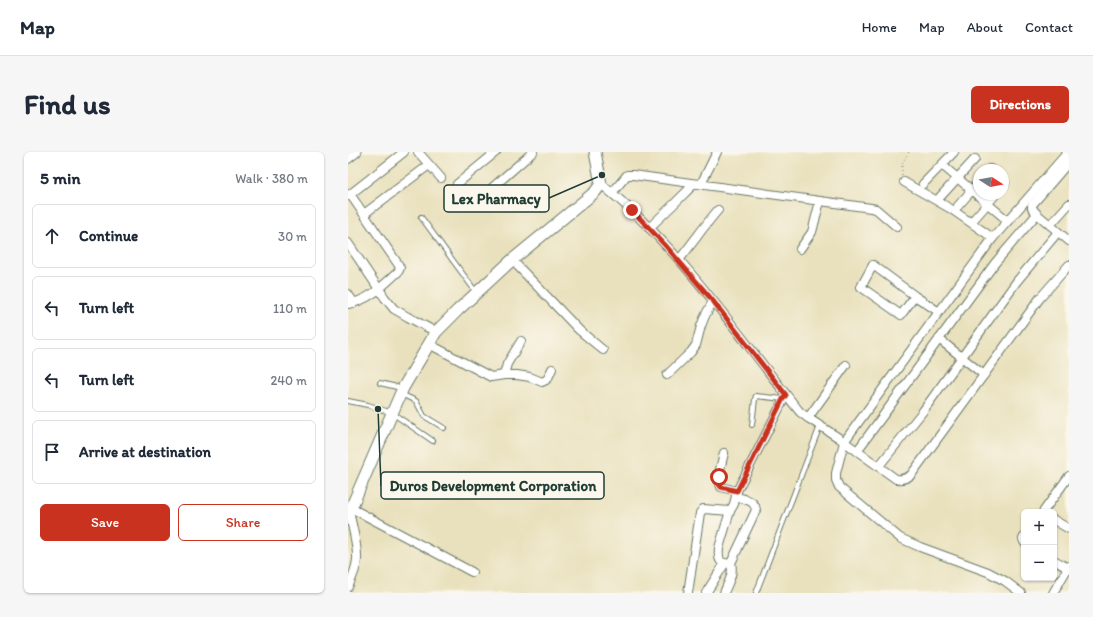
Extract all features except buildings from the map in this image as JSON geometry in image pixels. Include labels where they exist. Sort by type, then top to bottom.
[{"type":"street","points":[[348,294],[351,303],[370,296],[398,272],[400,268],[364,214],[349,195],[403,152]]},
{"type":"street","points":[[418,152],[441,178]]},
{"type":"street","points":[[496,152],[457,184],[456,190],[466,203],[474,203],[499,183],[533,152]]},
{"type":"street","points":[[594,152],[601,184],[632,210],[679,260],[713,301],[785,397],[808,418],[896,479],[907,479],[911,475],[1040,298],[1069,264]]},
{"type":"street","points":[[649,228],[698,184],[718,152]]},
{"type":"street","points":[[923,184],[954,152]]},
{"type":"street","points":[[1021,593],[1005,581],[988,572],[900,538],[839,487],[836,480],[836,473],[844,442],[993,238],[1068,152]]},
{"type":"street","points":[[940,197],[975,159]]},
{"type":"street","points":[[1069,162],[1032,205],[1032,210],[1069,241]]},
{"type":"street","points":[[364,214],[429,165]]},
{"type":"street","points":[[942,165],[1008,221]]},
{"type":"street","points":[[612,193],[625,177],[630,174],[871,208],[876,210],[896,227]]},
{"type":"street","points":[[904,182],[951,209],[993,238]]},
{"type":"street","points":[[348,587],[354,574],[357,561],[356,546],[349,513],[402,391],[436,332],[512,260],[595,192],[601,184]]},
{"type":"street","points":[[958,206],[972,190]]},
{"type":"street","points":[[974,219],[991,200]]},
{"type":"street","points":[[800,249],[812,232],[820,201]]},
{"type":"street","points":[[1050,225],[1069,204]]},
{"type":"street","points":[[679,260],[718,210]]},
{"type":"street","points":[[857,451],[996,263],[1037,214]]},
{"type":"street","points":[[879,466],[923,411],[1017,281],[1058,232]]},
{"type":"street","points":[[348,242],[394,309],[436,332]]},
{"type":"street","points":[[512,260],[579,330],[603,350]]},
{"type":"street","points":[[915,296],[901,315],[861,287],[873,266],[939,312]]},
{"type":"street","points":[[667,375],[691,352],[696,345],[701,326],[713,301]]},
{"type":"street","points":[[939,339],[984,375]]},
{"type":"street","points":[[504,374],[520,341]]},
{"type":"street","points":[[429,344],[491,377],[504,374],[517,375],[530,377],[542,382],[548,378],[552,369]]},
{"type":"street","points":[[808,418],[846,365]]},
{"type":"street","points":[[724,593],[733,570],[728,563],[721,561],[718,554],[730,511],[733,507],[736,494],[785,397]]},
{"type":"street","points":[[706,593],[728,563],[756,510],[754,504],[721,487],[719,484],[724,453]]},
{"type":"street","points":[[1046,509],[1066,487],[1069,476]]},
{"type":"street","points":[[690,593],[700,513],[703,509],[730,511]]},
{"type":"street","points":[[349,513],[472,572]]},
{"type":"street","points":[[1057,522],[1069,529]]},
{"type":"street","points":[[1053,593],[1068,567],[1057,562]]},
{"type":"lane","points":[[421,217],[477,292]]},
{"type":"lane","points":[[380,383],[402,391],[416,401],[424,416],[444,428]]},
{"type":"lane","points":[[752,425],[756,396],[785,397]]},
{"type":"lane","points":[[348,401],[368,405],[392,413],[433,441]]},
{"type":"lane","points":[[756,593],[820,426]]},
{"type":"path","points":[[904,182],[901,174],[902,163],[909,152]]},
{"type":"place","name":"Lex Pharmacy","points":[[602,175]]},
{"type":"place","name":"Duros Development Corporation","points":[[378,409]]},
{"type":"route","points":[[632,210],[665,245],[713,301],[786,395],[737,491],[721,487],[719,484],[719,477]]}]
